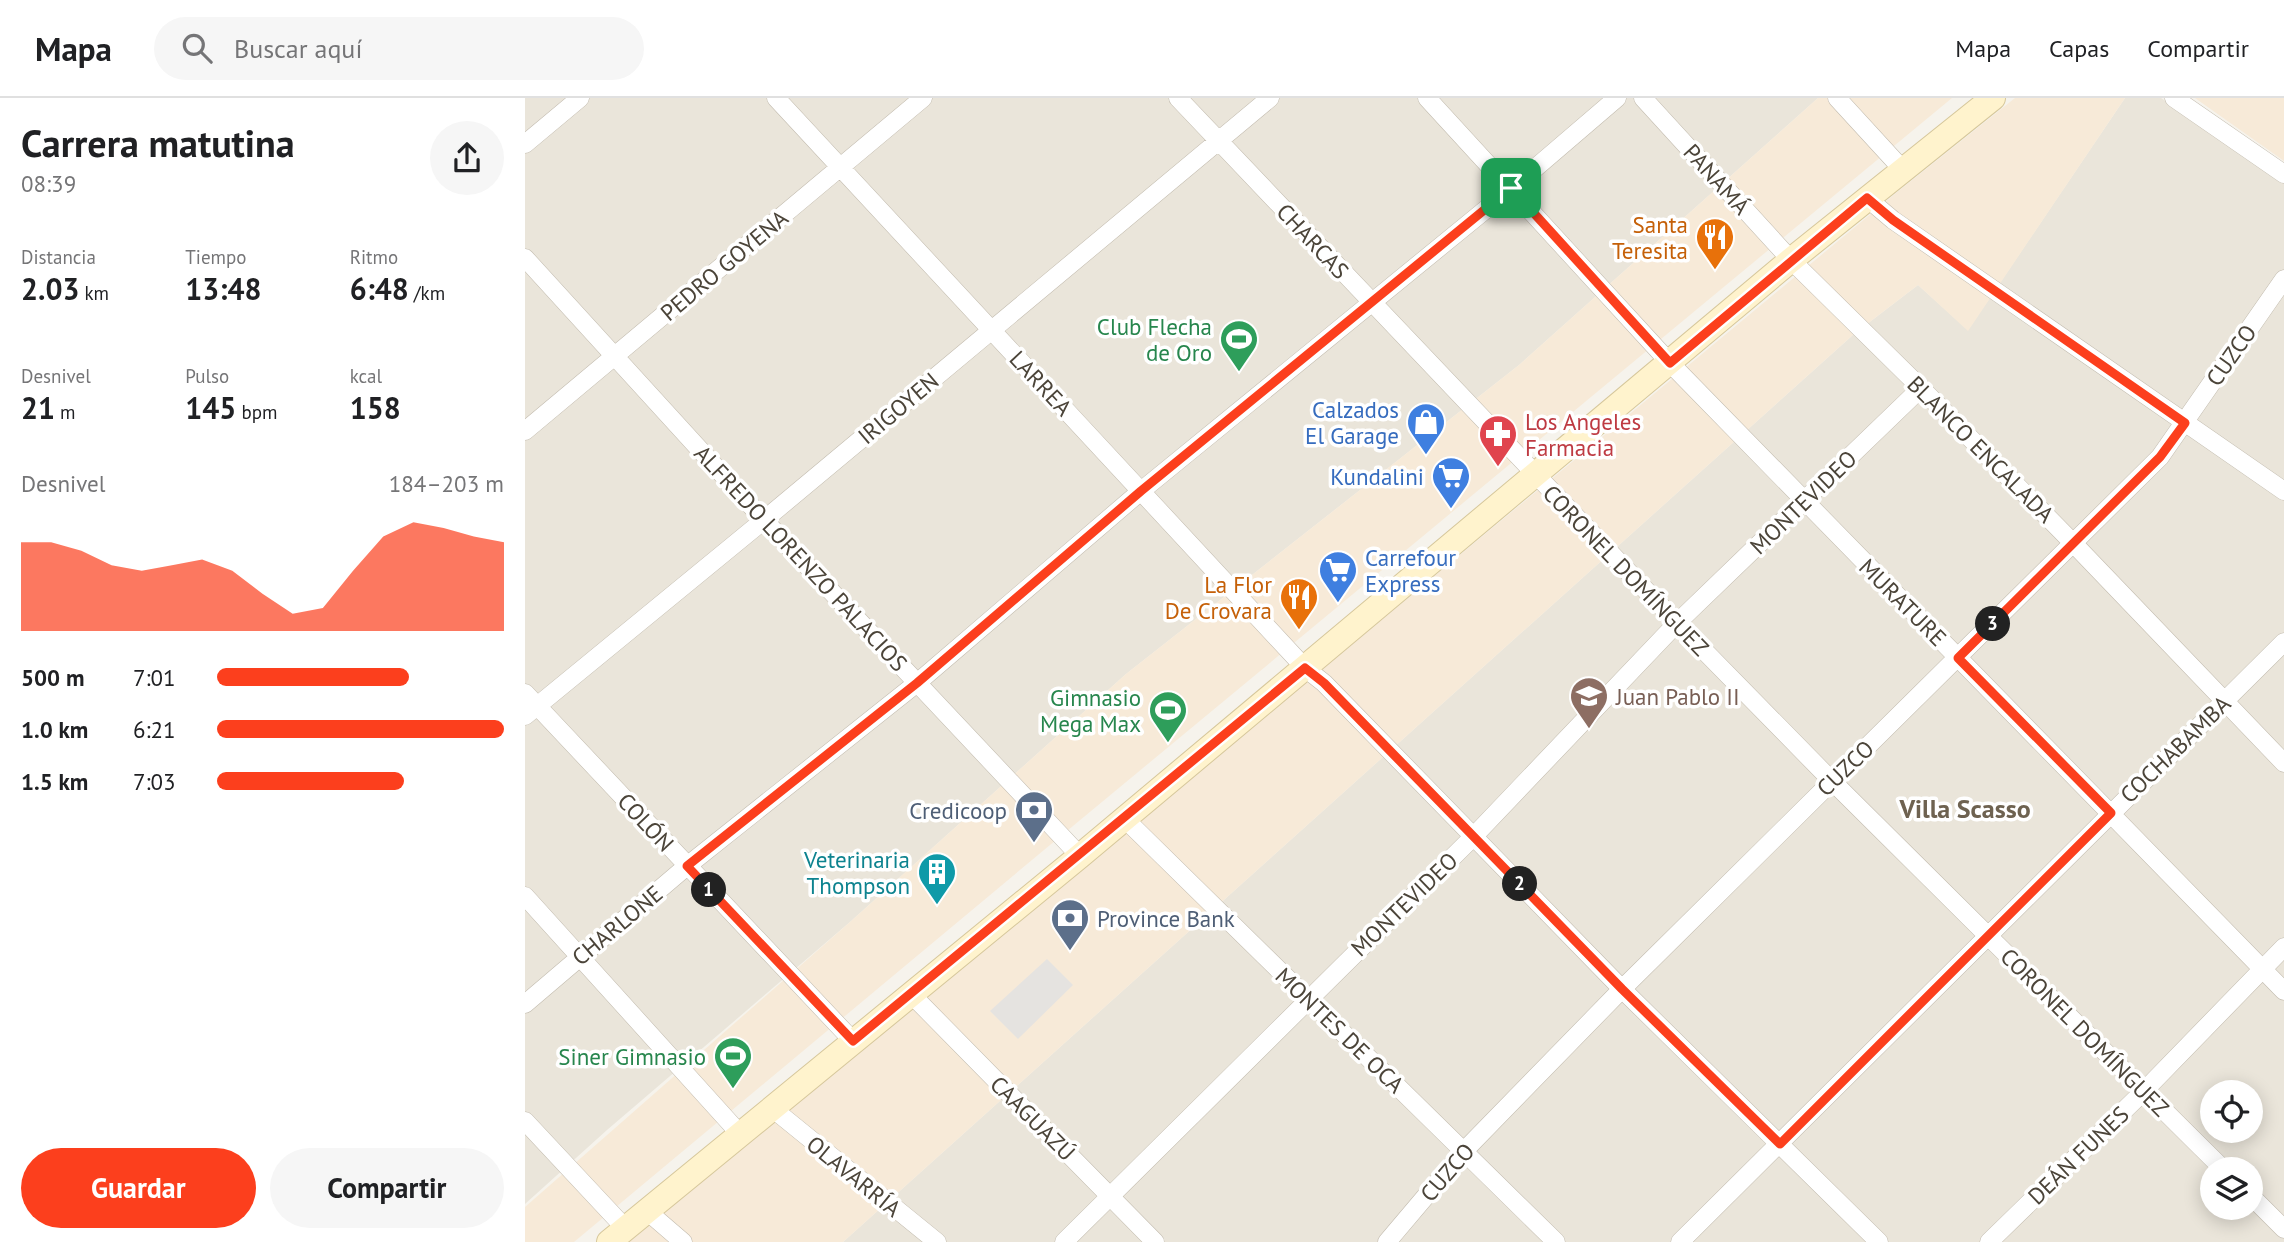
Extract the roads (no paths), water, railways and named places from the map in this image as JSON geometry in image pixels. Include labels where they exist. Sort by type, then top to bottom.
[{"type":"main road","points":[[617,1235],[1080,856],[1791,260],[1993,98]]},
{"type":"street","points":[[525,145],[580,98]]},
{"type":"street","name":"LARREA","points":[[776,98],[1305,668],[1324,683],[1622,989],[1879,1242]]},
{"type":"street","name":"PEDRO GOYENA","points":[[525,431],[923,98]]},
{"type":"street","name":"CHARCAS","points":[[1178,98],[1535,476]]},
{"type":"street","name":"IRIGOYEN","points":[[529,705],[765,520],[1270,98]]},
{"type":"street","name":"MURATURE","points":[[1427,98],[1670,363],[2284,991]]},
{"type":"street","name":"CHARLONE","points":[[525,1004],[687,866],[917,683],[1141,491],[1617,98]]},
{"type":"street","name":"PANAMÁ","points":[[1643,98],[1791,260]]},
{"type":"street","points":[[1837,98],[1903,170]]},
{"type":"street","points":[[2174,98],[2284,174]]},
{"type":"street","points":[[1867,198],[1893,220],[2284,491]]},
{"type":"street","name":"ALFREDO LORENZO PALACIOS","points":[[525,258],[765,520],[1080,856]]},
{"type":"street","name":"BLANCO ENCALADA","points":[[1791,260],[2074,544],[2284,763]]},
{"type":"street","name":"CUZCO","points":[[1387,1242],[1464,1151],[1622,989],[2160,457],[2284,279]]},
{"type":"street","name":"MONTEVIDEO","points":[[1064,1242],[1473,837],[1677,623],[1921,388]]},
{"type":"street","name":"CORONEL DOMÍNGUEZ","points":[[1535,476],[1832,781],[2211,1157]]},
{"type":"street","name":"COCHABAMBA","points":[[1680,1242],[2284,642]]},
{"type":"street","name":"COLÓN","points":[[529,705],[853,1041]]},
{"type":"street","name":"MONTES DE OCA","points":[[1124,818],[1556,1242]]},
{"type":"street","points":[[525,896],[740,1134]]},
{"type":"street","name":"DEÁN FUNES","points":[[1989,1242],[2144,1091],[2284,947]]},
{"type":"street","name":"CAAGUAZÚ","points":[[911,994],[1155,1242]]},
{"type":"street","name":"OLAVARRÍA","points":[[772,1108],[937,1242]]},
{"type":"street","points":[[525,1121],[617,1235]]},
{"type":"street","points":[[2263,1208],[2284,1229]]},
{"type":"street","points":[[647,1211],[683,1242]]},
{"type":"place","name":"Santa Teresita","points":[[1715,271]]},
{"type":"place","name":"Club Flecha de Oro","points":[[1239,373]]},
{"type":"place","name":"Calzados El Garage","points":[[1426,456]]},
{"type":"place","name":"Los Angeles Farmacia","points":[[1498,468]]},
{"type":"place","name":"Kundalini","points":[[1451,510]]},
{"type":"place","name":"Carrefour Express","points":[[1338,604]]},
{"type":"place","name":"La Flor De Crovara","points":[[1299,631]]},
{"type":"place","name":"Juan Pablo II","points":[[1589,730]]},
{"type":"place","name":"Gimnasio Mega Max","points":[[1168,744]]},
{"type":"place","name":"Credicoop","points":[[1034,844]]},
{"type":"place","name":"Veterinaria Thompson","points":[[937,906]]},
{"type":"place","name":"Province Bank","points":[[1070,952]]},
{"type":"place","name":"Siner Gimnasio","points":[[733,1090]]},
{"type":"district","name":"Villa Scasso","points":[[1965,808]]}]
